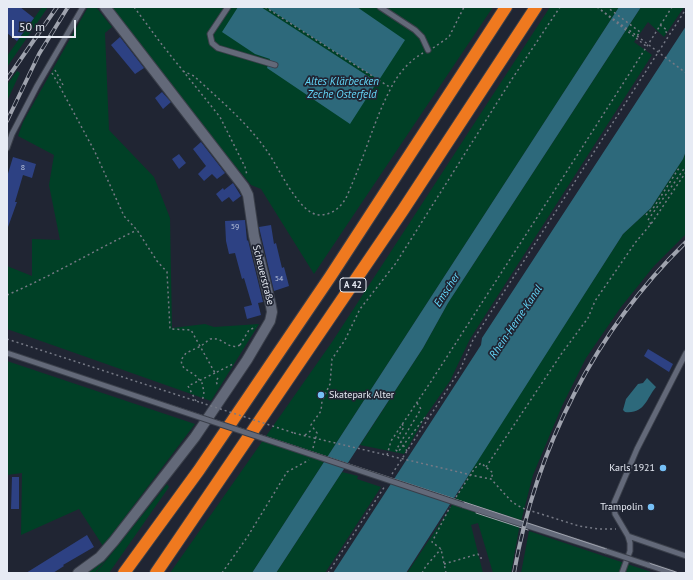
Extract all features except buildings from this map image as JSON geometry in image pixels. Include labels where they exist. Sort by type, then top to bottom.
[{"type":"highway","name":"A 42","points":[[124,573],[198,470],[330,277],[506,7]]},
{"type":"highway","name":"A 42","points":[[156,573],[403,210],[536,7]]},
{"type":"street","name":"Scheuerstraße","points":[[78,573],[100,556],[114,541],[195,437],[268,326],[272,312],[254,236],[248,195],[244,186],[104,7]]},
{"type":"lane","points":[[7,148],[12,134],[83,7]]},
{"type":"lane","points":[[228,7],[210,34],[212,43],[218,48],[275,65]]},
{"type":"lane","points":[[380,7],[415,30],[422,37],[428,50]]},
{"type":"lane","points":[[7,353],[672,573]]},
{"type":"lane","points":[[622,573],[630,551],[630,543],[623,525],[615,514],[614,503],[636,449],[686,353]]},
{"type":"lane","points":[[628,536],[686,556]]},
{"type":"path","points":[[134,7],[183,71],[210,103],[228,131],[245,167],[247,180],[244,186]]},
{"type":"path","points":[[183,71],[194,76],[252,131],[265,146],[301,205],[309,212],[322,215],[330,213],[340,207],[360,166],[391,88],[265,7]]},
{"type":"path","points":[[313,449],[317,433],[311,426],[321,412],[322,401],[330,384],[332,359],[360,310],[396,263],[560,7]]},
{"type":"path","points":[[597,7],[686,73]]},
{"type":"path","points":[[597,7],[646,46]]},
{"type":"path","points":[[607,7],[640,32],[637,36]]},
{"type":"path","points":[[387,455],[390,441],[417,402],[672,7]]},
{"type":"path","points":[[390,478],[460,370],[472,340],[686,9]]},
{"type":"path","points":[[660,25],[667,30],[666,32],[670,35]]},
{"type":"path","points":[[51,63],[63,85],[60,87]]},
{"type":"path","points":[[52,73],[95,152],[124,216],[137,230],[157,261],[167,272],[170,329],[191,330],[215,373]]},
{"type":"path","points":[[646,215],[655,208],[686,166]]},
{"type":"path","points":[[651,224],[648,220],[679,168]]},
{"type":"path","points":[[486,467],[562,353],[588,318],[595,301],[635,243],[651,224],[686,172]]},
{"type":"path","points":[[7,295],[59,272],[105,245],[137,230]]},
{"type":"path","points":[[202,403],[204,392],[202,383],[182,365],[181,360],[184,355],[214,338],[219,339],[229,346],[236,347],[240,345]]},
{"type":"path","points":[[7,339],[304,436],[491,479],[512,502],[522,508],[579,526],[599,529],[618,529],[623,525]]},
{"type":"path","points":[[196,401],[188,386],[234,363],[247,360]]},
{"type":"path","points":[[217,384],[216,381],[218,378]]},
{"type":"path","points":[[417,402],[421,409],[396,450],[398,452],[426,416],[428,420]]},
{"type":"path","points":[[401,425],[404,427],[398,437],[407,451]]},
{"type":"path","points":[[304,436],[313,430]]},
{"type":"path","points":[[222,573],[248,536],[287,472],[310,460]]},
{"type":"path","points":[[481,463],[493,473],[491,479]]},
{"type":"path","points":[[328,573],[386,484]]},
{"type":"path","points":[[433,544],[441,549],[446,573]]},
{"type":"path","points":[[422,573],[426,566],[441,549]]},
{"type":"path","points":[[444,564],[478,554],[480,558],[482,558]]},
{"type":"green space","points":[[42,7],[48,7],[7,67],[7,56]]},
{"type":"green space","points":[[88,7],[96,7],[112,27],[105,33],[109,130],[154,177],[170,218],[172,328],[205,324],[214,327],[259,324],[211,401],[7,329],[7,266],[32,276],[32,239],[60,240],[49,185],[54,155],[18,136],[23,122]]},
{"type":"green space","points":[[112,7],[493,7],[314,274],[261,189],[251,185],[163,75]]},
{"type":"green space","points":[[550,7],[619,7],[252,573],[170,573],[332,342]]},
{"type":"green space","points":[[641,7],[684,7],[664,37],[648,22],[634,42],[652,55],[470,339],[450,381],[427,414],[404,454],[360,445],[423,348],[448,303]]},
{"type":"green space","points":[[17,71],[20,73],[7,101],[7,85]]},
{"type":"green space","points":[[686,151],[686,234],[654,266],[621,307],[586,358],[562,406],[533,475],[519,529],[511,573],[493,573],[478,523],[471,525],[483,573],[407,573],[449,510],[474,466],[623,234],[651,208],[683,159]]},
{"type":"green space","points":[[7,361],[195,424],[103,546],[79,509],[21,535],[22,473],[7,475]]},
{"type":"green space","points":[[342,472],[358,476],[357,479],[381,487],[325,573],[276,573]]},
{"type":"green space","points":[[167,484],[169,487],[109,573],[96,573]]},
{"type":"green space","points":[[529,531],[654,573],[521,573]]},
{"type":"green space","points":[[105,556],[108,557],[95,573],[84,573]]},
{"type":"water","name":"Altes Klärbecken Zeche Osterfeld","points":[[238,7],[261,7],[377,82],[350,124],[267,68],[270,59],[255,54],[222,32]]},
{"type":"water","name":"Altes Klärbecken Zeche Osterfeld","points":[[266,7],[357,7],[405,40],[379,80]]},
{"type":"water","name":"Emscher","points":[[619,7],[641,7],[448,303],[423,348],[276,573],[252,573]]},
{"type":"water","name":"Rhein-Herne-Kanal","points":[[686,26],[686,151],[683,159],[651,208],[623,234],[406,573],[333,573],[481,345],[482,338]]},
{"type":"water","points":[[647,378],[656,387],[641,408],[637,411],[625,412],[623,410],[626,399],[638,384],[643,383]]},
{"type":"tram line","points":[[7,351],[679,573]]},
{"type":"tram line","points":[[476,513],[528,530]]},
{"type":"railway","points":[[7,79],[57,7]]},
{"type":"railway","points":[[7,121],[39,54],[68,7]]},
{"type":"railway","points":[[514,573],[524,527],[537,481],[554,437],[574,394],[597,353],[624,314],[653,277],[686,242]]},
{"type":"place","name":"Skatepark Alter","points":[[321,395]]},
{"type":"place","name":"Karls 1921","points":[[663,468]]},
{"type":"place","name":"Trampolin","points":[[651,507]]}]
